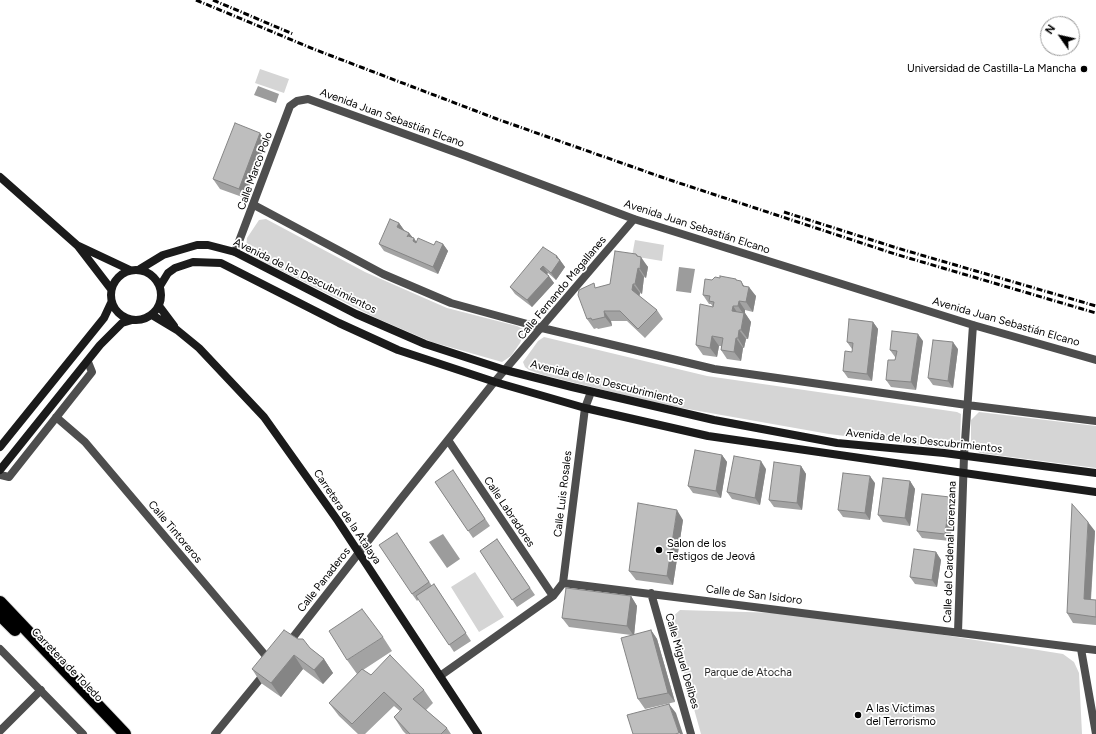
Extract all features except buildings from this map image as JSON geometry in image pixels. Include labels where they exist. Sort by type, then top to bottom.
[{"type":"highway","points":[[0,602],[125,734]]},
{"type":"highway","name":"Carretera de Toledo","points":[[0,615],[116,734]]},
{"type":"street","name":"Avenida Juan Sebastián Elcano","points":[[297,101],[308,99],[340,110],[634,219],[973,325],[1096,360]]},
{"type":"street","name":"Calle Marco Polo","points":[[236,252],[290,106],[297,101]]},
{"type":"street","points":[[0,177],[78,246],[111,289]]},
{"type":"street","points":[[254,205],[383,274],[451,303],[542,328],[714,369],[968,405],[1096,421]]},
{"type":"street","name":"Calle Fernando Magallanes","points":[[495,382],[634,219]]},
{"type":"street","name":"Avenida de los Descubrimientos","points":[[140,269],[163,255],[197,245],[208,245],[236,252],[356,314],[405,336],[505,370],[714,420],[837,443],[964,456],[1096,473]]},
{"type":"street","points":[[78,246],[130,270]]},
{"type":"street","name":"Avenida de los Descubrimientos","points":[[160,286],[168,273],[181,266],[193,262],[221,263],[339,323],[398,350],[495,382],[585,408],[708,436],[1096,492]]},
{"type":"street","points":[[0,447],[104,318],[111,303],[111,289],[118,277],[130,270],[140,269],[151,274],[160,286],[161,300],[159,306],[152,315],[139,320],[132,320],[122,323],[116,328],[0,470]]},
{"type":"street","points":[[111,303],[118,314],[132,320]]},
{"type":"street","name":"Carretera de la Atalaya","points":[[159,306],[177,330]]},
{"type":"street","name":"Carretera de la Atalaya","points":[[152,315],[177,330],[204,354],[264,417],[303,471],[478,734]]},
{"type":"street","name":"Calle del Cardenal Lorenzana","points":[[958,632],[964,456],[973,325]]},
{"type":"street","points":[[0,476],[8,477],[92,372],[88,362]]},
{"type":"street","name":"Calle Panaderos","points":[[215,734],[277,658],[358,553],[495,382]]},
{"type":"street","name":"Calle Luis Rosales","points":[[563,583],[585,408],[592,392]]},
{"type":"street","name":"Calle Tintoreros","points":[[56,417],[84,442],[277,658]]},
{"type":"street","name":"Calle Labradores","points":[[448,440],[553,596]]},
{"type":"street","points":[[440,676],[553,596],[563,583]]},
{"type":"street","name":"Calle de San Isidoro","points":[[563,583],[1096,650]]},
{"type":"street","name":"Calle Miguel Delibes","points":[[651,593],[691,734]]},
{"type":"street","points":[[1081,648],[1096,734]]},
{"type":"street","points":[[0,649],[83,734]]},
{"type":"street","points":[[0,731],[41,690]]},
{"type":"green space","points":[[260,69],[289,79],[284,93],[255,83]]},
{"type":"green space","points":[[266,219],[365,272],[447,308],[517,326],[523,329],[523,336],[520,343],[511,356],[502,362],[432,342],[376,318],[248,254],[246,248],[247,238],[259,220]]},
{"type":"green space","points":[[635,240],[664,245],[662,261],[632,256]]},
{"type":"green space","points":[[544,337],[707,376],[957,412],[961,414],[960,441],[957,446],[950,449],[829,434],[665,405],[543,375],[529,370],[525,367],[523,362],[538,341]]},
{"type":"green space","points":[[979,412],[1096,426],[1096,468],[980,453],[972,447],[971,442],[971,420]]},
{"type":"green space","points":[[475,572],[504,617],[479,632],[451,587]]},
{"type":"green space","name":"Parque de Atocha","points":[[680,610],[812,614],[1063,654],[1074,662],[1079,673],[1082,734],[701,734],[669,620]]},
{"type":"shaded area","points":[[258,86],[279,94],[276,103],[254,95]]},
{"type":"shaded area","points":[[679,267],[695,269],[691,293],[676,291]]},
{"type":"shaded area","points":[[443,534],[460,559],[447,568],[429,542]]},
{"type":"railway","points":[[196,0],[316,50],[497,119],[667,179],[895,254],[1096,313]]},
{"type":"railway","points":[[213,0],[293,34]]},
{"type":"railway","points":[[784,212],[897,248],[1096,306]]},
{"type":"place","name":"Universidad de Castilla-La Mancha","points":[[1084,69]]},
{"type":"place","name":"Salon de los Testigos de Jeová","points":[[659,550]]},
{"type":"place","name":"A las Víctimas del Terrorismo","points":[[858,715]]}]
